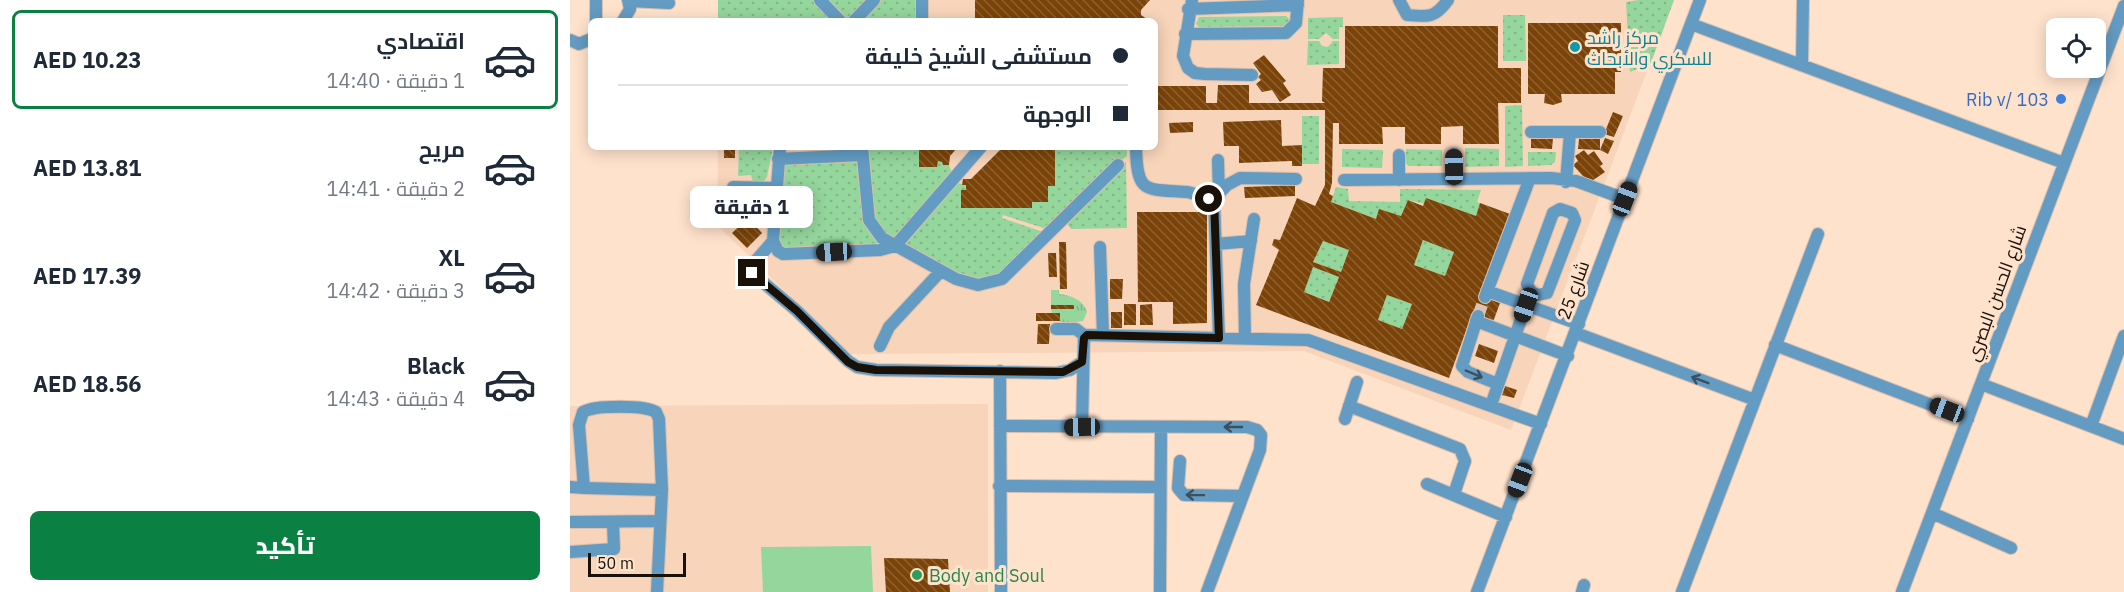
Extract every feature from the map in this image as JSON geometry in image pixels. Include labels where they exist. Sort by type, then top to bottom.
[{"type":"street","points":[[596,0],[596,18]]},
{"type":"street","points":[[820,0],[837,18]]},
{"type":"street","points":[[857,18],[874,0]]},
{"type":"street","points":[[922,0],[922,18]]},
{"type":"street","points":[[1399,0],[1407,15],[1431,16],[1438,14],[1448,0]]},
{"type":"street","name":"شارع 25","points":[[1477,592],[1568,356],[1700,0]]},
{"type":"street","points":[[1802,65],[1803,0]]},
{"type":"street","points":[[625,18],[630,9],[629,1],[669,3]]},
{"type":"street","points":[[1185,34],[1286,33],[1296,23],[1298,2],[1190,5],[1185,34],[1184,63],[1196,73],[1252,75]]},
{"type":"street","name":"شارع الحسن البصري","points":[[1902,592],[2124,6]]},
{"type":"street","points":[[1691,24],[2064,163]]},
{"type":"street","points":[[570,40],[579,44],[588,40]]},
{"type":"street","points":[[1532,132],[1600,132]]},
{"type":"street","points":[[1566,182],[1570,132]]},
{"type":"street","points":[[978,150],[895,246],[880,250],[783,254],[777,251],[773,241],[779,153],[862,151],[869,220],[882,238],[895,246],[940,272],[978,285],[1002,279],[1118,165]]},
{"type":"street","points":[[1136,150],[1137,174],[1145,187],[1152,190],[1216,197]]},
{"type":"street","points":[[1454,154],[1454,180]]},
{"type":"street","points":[[1399,155],[1399,180]]},
{"type":"street","points":[[1218,160],[1216,244],[1219,338]]},
{"type":"street","points":[[1216,197],[1227,185],[1240,178],[1296,179]]},
{"type":"street","points":[[1344,180],[1530,178],[1566,182],[1575,189],[1624,203]]},
{"type":"street","points":[[1530,178],[1486,294],[1528,306],[1755,400]]},
{"type":"street","points":[[733,187],[776,188]]},
{"type":"street","points":[[1560,209],[1569,212],[1575,220],[1548,290],[1544,295],[1535,294],[1527,284],[1553,213],[1560,209]]},
{"type":"street","points":[[1245,338],[1244,284],[1254,219]]},
{"type":"street","points":[[1682,592],[1818,234]]},
{"type":"street","points":[[773,241],[752,265],[752,273],[785,300],[848,362],[857,367],[876,370],[1063,372],[1082,362]]},
{"type":"street","points":[[1216,244],[1251,242]]},
{"type":"street","points":[[1100,247],[1102,335]]},
{"type":"street","points":[[880,346],[889,327],[940,272]]},
{"type":"street","points":[[1491,405],[1515,336],[1535,294]]},
{"type":"street","points":[[1498,384],[1468,372],[1461,366],[1477,319],[1568,356]]},
{"type":"street","points":[[1056,329],[1076,329],[1085,336],[1297,338],[1320,343],[1541,424]]},
{"type":"street","points":[[1082,427],[1082,362],[1085,336]]},
{"type":"street","points":[[2091,426],[2124,336]]},
{"type":"street","points":[[1775,345],[1968,418]]},
{"type":"street","points":[[1000,372],[1001,592]]},
{"type":"street","points":[[1345,419],[1358,382]]},
{"type":"street","points":[[1981,384],[2124,438]]},
{"type":"street","points":[[1349,406],[1460,449],[1465,461],[1454,494]]},
{"type":"street","points":[[584,488],[579,425],[583,412],[595,408],[643,408],[656,412],[659,418],[662,490],[661,556],[657,592]]},
{"type":"street","points":[[1000,426],[1253,428],[1261,435],[1261,441],[1207,592]]},
{"type":"street","points":[[1160,592],[1161,428]]},
{"type":"street","points":[[1180,461],[1178,488],[1184,495],[1243,496]]},
{"type":"street","points":[[1427,484],[1506,517]]},
{"type":"street","points":[[999,486],[1160,487]]},
{"type":"street","points":[[570,487],[662,490]]},
{"type":"street","points":[[1932,513],[2011,548]]},
{"type":"street","points":[[570,522],[660,521]]},
{"type":"street","points":[[570,552],[614,549],[612,523]]},
{"type":"shaded area","points":[[718,0],[1674,0],[1511,430],[1304,351],[850,354],[717,225],[718,150],[1158,150],[1158,18],[718,18]]},
{"type":"shaded area","points":[[988,404],[988,592],[570,592],[570,406]]},
{"type":"green space","points":[[718,0],[817,0],[834,18],[718,18]]},
{"type":"green space","points":[[822,0],[867,0],[850,18],[840,18]]},
{"type":"green space","points":[[879,0],[916,0],[917,18],[862,18]]},
{"type":"green space","points":[[1674,0],[1651,63],[1630,72],[1626,2]]},
{"type":"green space","points":[[1503,15],[1525,15],[1526,61],[1503,61]]},
{"type":"green space","points":[[1286,16],[1291,21],[1285,26],[1199,27],[1196,24],[1199,17]]},
{"type":"green space","points":[[1343,17],[1343,27],[1339,27],[1339,39],[1333,39],[1326,33],[1319,39],[1308,39],[1308,18]]},
{"type":"green space","points":[[1308,41],[1319,41],[1322,46],[1328,47],[1333,41],[1339,41],[1339,64],[1307,65]]},
{"type":"green space","points":[[1522,105],[1523,166],[1505,167],[1505,106]]},
{"type":"green space","points":[[1302,116],[1319,116],[1319,164],[1302,164]]},
{"type":"green space","points":[[1465,148],[1499,149],[1499,166],[1465,167]]},
{"type":"green space","points":[[1342,149],[1383,150],[1382,168],[1342,167]]},
{"type":"green space","points":[[1406,149],[1442,150],[1442,166],[1409,166],[1406,163]]},
{"type":"green space","points":[[739,150],[772,150],[767,177],[764,181],[753,182],[751,175],[738,176]]},
{"type":"green space","points":[[863,150],[919,150],[919,167],[937,167],[938,161],[943,165],[949,165],[953,175],[895,240],[876,230]]},
{"type":"green space","points":[[1055,150],[1127,150],[1127,156],[1118,163],[1109,153],[1117,164],[1050,230],[1003,215],[1002,218],[1046,233],[1005,274],[976,282],[906,250],[903,242],[953,182],[966,185],[966,190],[961,190],[962,208],[1032,208],[1032,202],[1048,202],[1048,186],[1055,186]]},
{"type":"green space","points":[[1528,152],[1556,152],[1555,162],[1551,165],[1528,166]]},
{"type":"green space","points":[[854,159],[859,162],[863,189],[882,241],[881,247],[778,250],[783,162]]},
{"type":"green space","points":[[1126,162],[1127,228],[1071,229],[1065,221]]},
{"type":"green space","points":[[1336,187],[1348,189],[1349,201],[1400,202],[1400,189],[1481,190],[1476,216],[1408,200],[1401,216],[1380,210],[1376,219],[1331,202]]},
{"type":"green space","points":[[1423,240],[1454,252],[1445,276],[1414,265]]},
{"type":"green space","points":[[1323,241],[1349,250],[1341,272],[1313,262]]},
{"type":"green space","points":[[1313,267],[1339,277],[1329,302],[1304,292]]},
{"type":"green space","points":[[1051,290],[1059,290],[1059,294],[1080,301],[1087,312],[1083,321],[1060,324],[1060,314],[1052,313],[1051,309],[1074,309],[1074,305],[1051,305]]},
{"type":"green space","points":[[1387,295],[1412,304],[1402,329],[1378,320]]},
{"type":"green space","points":[[871,546],[873,592],[763,592],[761,547]]},
{"type":"building","points":[[975,0],[1150,0],[1141,10],[1141,15],[1146,18],[975,18]]},
{"type":"building","name":"مركز راشد للسكري والأبحاث","points":[[1528,23],[1621,23],[1621,72],[1615,72],[1615,94],[1561,94],[1562,102],[1553,105],[1544,103],[1545,94],[1528,94]]},
{"type":"building","points":[[1345,26],[1498,26],[1498,68],[1521,68],[1521,103],[1498,103],[1499,144],[1463,144],[1463,126],[1441,127],[1441,144],[1405,144],[1405,127],[1382,127],[1383,144],[1339,144],[1339,123],[1333,123],[1332,183],[1329,194],[1333,196],[1331,202],[1376,219],[1379,209],[1401,216],[1408,200],[1423,206],[1426,198],[1476,216],[1480,203],[1510,214],[1479,295],[1500,303],[1493,322],[1472,314],[1449,378],[1256,305],[1279,250],[1272,245],[1274,239],[1280,240],[1297,198],[1315,206],[1325,185],[1325,110],[1158,110],[1158,86],[1206,86],[1206,103],[1217,103],[1218,85],[1249,85],[1249,103],[1325,103],[1322,101],[1323,68],[1345,68]],"holes":[[[1423,240],[1454,252],[1445,276],[1414,265]],[[1323,241],[1349,250],[1341,272],[1313,262]],[[1313,267],[1339,277],[1329,302],[1304,292]],[[1387,295],[1412,304],[1402,329],[1378,320]]]},
{"type":"building","points":[[1264,55],[1286,81],[1283,83],[1291,95],[1280,102],[1272,90],[1262,92],[1256,84],[1261,80],[1258,77],[1261,74],[1253,63]]},
{"type":"building","points":[[1613,112],[1623,116],[1614,137],[1604,134]]},
{"type":"building","points":[[1281,120],[1282,146],[1302,145],[1302,166],[1292,166],[1292,161],[1239,163],[1239,146],[1224,146],[1223,122]]},
{"type":"building","points":[[1193,122],[1193,132],[1170,133],[1169,123]]},
{"type":"building","points":[[1531,138],[1553,138],[1552,149],[1531,148]]},
{"type":"building","points":[[1605,138],[1614,141],[1608,154],[1600,150]]},
{"type":"building","points":[[1579,139],[1600,139],[1600,150],[1578,149]]},
{"type":"building","points":[[724,150],[735,150],[735,158],[724,158]]},
{"type":"building","points":[[919,150],[955,150],[950,156],[949,165],[943,165],[938,161],[937,167],[919,167]]},
{"type":"building","points":[[1000,150],[1055,150],[1055,186],[1048,186],[1048,202],[1032,202],[1032,208],[961,208],[961,190],[966,190],[966,185],[962,185],[963,179],[971,179]]},
{"type":"building","points":[[1584,150],[1588,155],[1594,151],[1603,164],[1600,166],[1605,172],[1589,183],[1573,165],[1578,161],[1575,156]]},
{"type":"building","points":[[1295,185],[1295,196],[1245,198],[1244,187]]},
{"type":"building","points":[[746,195],[755,195],[755,208],[746,208]]},
{"type":"building","points":[[1137,212],[1207,212],[1207,323],[1173,324],[1173,302],[1138,302]]},
{"type":"building","points":[[748,218],[762,233],[747,248],[732,233]]},
{"type":"building","points":[[1059,242],[1066,242],[1067,289],[1060,289]]},
{"type":"building","points":[[1048,253],[1056,253],[1057,277],[1049,277]]},
{"type":"building","points":[[1110,279],[1123,279],[1122,299],[1110,299]]},
{"type":"building","points":[[1124,304],[1136,304],[1136,325],[1124,325]]},
{"type":"building","points":[[1152,304],[1153,325],[1140,325],[1140,305]]},
{"type":"building","points":[[1051,305],[1074,305],[1074,309],[1051,309]]},
{"type":"building","points":[[1111,312],[1122,312],[1122,328],[1111,328]]},
{"type":"building","points":[[1036,313],[1060,313],[1060,321],[1036,321]]},
{"type":"building","points":[[1038,324],[1050,324],[1049,344],[1037,344]]},
{"type":"building","points":[[1479,344],[1498,351],[1494,363],[1475,356]]},
{"type":"building","points":[[1505,386],[1517,390],[1514,398],[1502,395]]},
{"type":"building","name":"Body and Soul","points":[[884,558],[948,559],[950,592],[886,592]]},
{"type":"tunnel","points":[[1478,316],[1485,297]]},
{"type":"place","name":"مركز راشد للسكري والأبحاث","points":[[1575,47]]},
{"type":"place","name":"Rib v/ 103","points":[[2061,99]]},
{"type":"place","name":"Body and Soul","points":[[917,575]]},
{"type":"route","points":[[752,273],[809,322],[848,362],[857,367],[876,370],[1063,372],[1077,367],[1082,362],[1084,338],[1087,335],[1219,338],[1214,199],[1209,199]]}]
